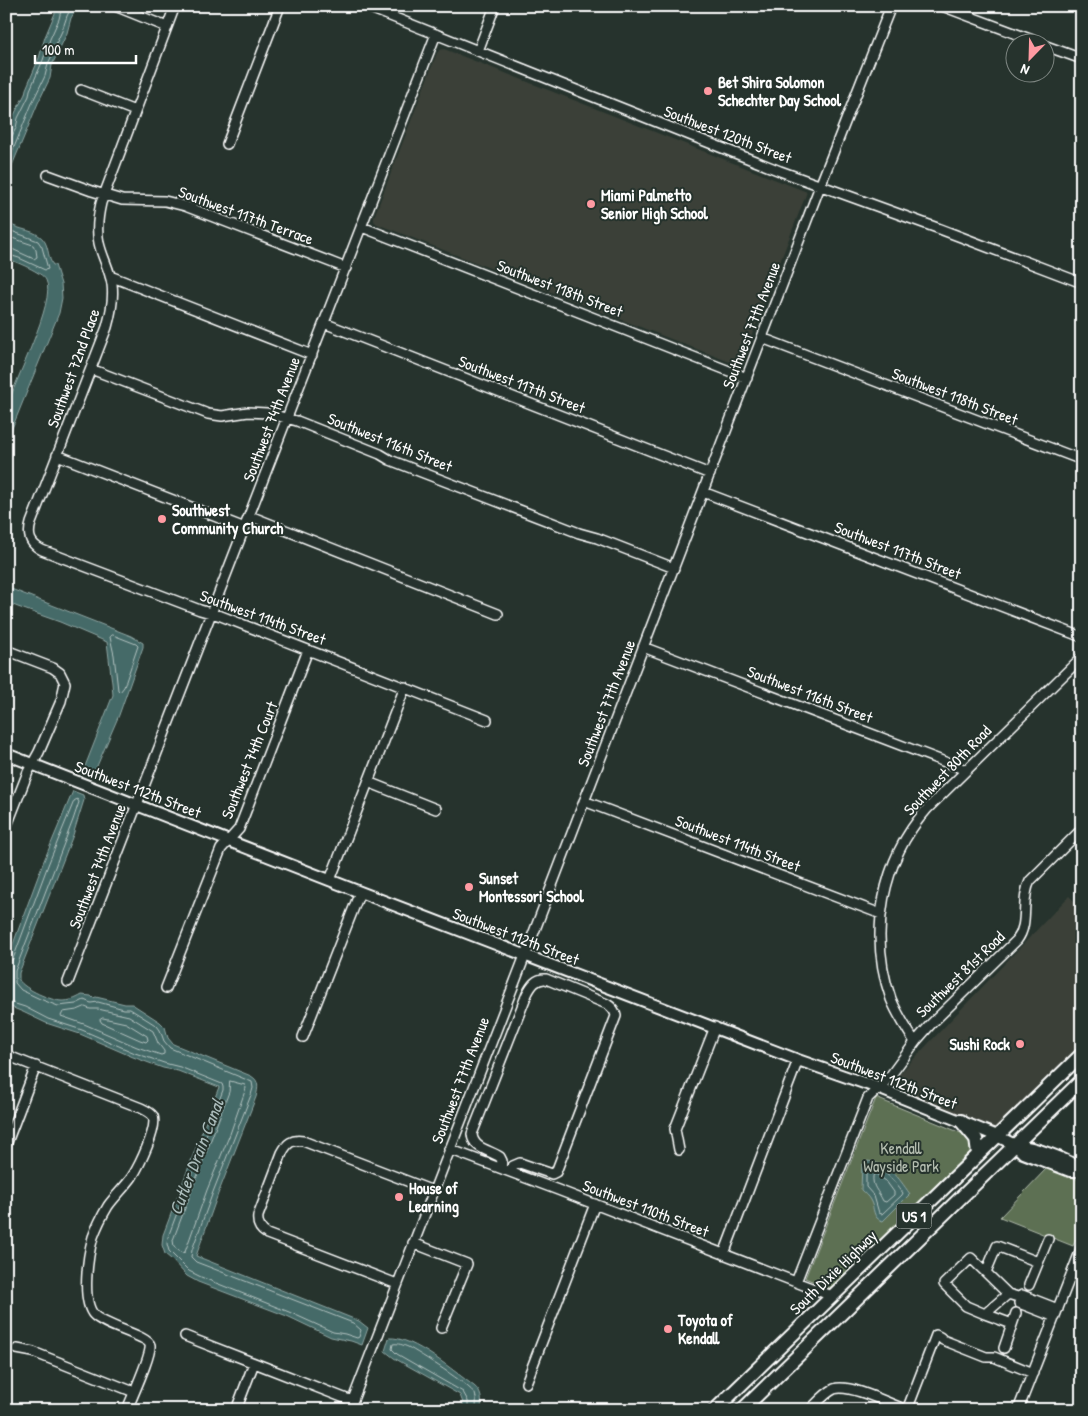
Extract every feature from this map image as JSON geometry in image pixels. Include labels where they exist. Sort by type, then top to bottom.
[{"type":"highway","name":"South Dixie Highway","points":[[715,1410],[1082,1054]]},
{"type":"highway","name":"US 1","points":[[742,1410],[1082,1080]]},
{"type":"highway","points":[[961,1121],[976,1139],[978,1154]]},
{"type":"highway","points":[[832,1296],[851,1304]]},
{"type":"main road","name":"Southwest 112th Street","points":[[6,754],[798,1060],[878,1088],[1015,1145],[1029,1146],[1075,1164],[1082,1170]]},
{"type":"street","points":[[115,6],[167,27]]},
{"type":"street","name":"Southwest 72nd Place","points":[[30,540],[28,535],[30,523],[107,327],[111,311],[112,290],[110,276],[99,242],[98,216],[104,195],[175,6]]},
{"type":"street","points":[[227,144],[280,6]]},
{"type":"street","name":"Southwest 120th Street","points":[[365,6],[820,186],[949,232],[1082,283]]},
{"type":"street","points":[[478,51],[496,6]]},
{"type":"street","name":"Southwest 77th Avenue","points":[[350,1406],[891,6]]},
{"type":"street","points":[[942,6],[1011,32]]},
{"type":"street","name":"Southwest 74th Avenue","points":[[68,982],[436,34]]},
{"type":"street","points":[[1056,50],[1082,59]]},
{"type":"street","points":[[81,90],[135,111]]},
{"type":"street","name":"Southwest 117th Terrace","points":[[48,175],[122,200],[165,201],[185,206],[346,268]]},
{"type":"street","name":"Southwest 118th Street","points":[[362,227],[747,378]]},
{"type":"street","points":[[110,276],[312,355]]},
{"type":"street","name":"Southwest 117th Street","points":[[324,323],[710,474]]},
{"type":"street","name":"Southwest 118th Street","points":[[762,338],[1082,460]]},
{"type":"street","name":"Southwest 116th Street","points":[[90,369],[208,414],[231,416],[258,412],[306,425],[380,454],[390,460],[674,568]]},
{"type":"street","points":[[57,455],[245,528]]},
{"type":"street","name":"Southwest 117th Street","points":[[703,492],[1082,637]]},
{"type":"street","points":[[250,516],[498,614]]},
{"type":"street","name":"Southwest 114th Street","points":[[30,540],[42,550],[405,687],[487,720]]},
{"type":"street","name":"Southwest 116th Street","points":[[643,647],[966,770]]},
{"type":"street","points":[[6,650],[53,668],[60,674],[65,683],[61,701],[39,752],[28,772],[6,828]]},
{"type":"street","name":"Southwest 74th Court","points":[[166,988],[221,849],[239,829],[308,650]]},
{"type":"street","name":"Southwest 80th Road","points":[[915,1042],[896,1010],[886,980],[880,943],[881,914],[891,869],[907,835],[928,808],[1082,657]]},
{"type":"street","points":[[330,880],[405,687]]},
{"type":"street","points":[[368,782],[436,809]]},
{"type":"street","name":"Southwest 114th Street","points":[[584,801],[881,914]]},
{"type":"street","name":"Southwest 81st Road","points":[[796,1282],[868,1098],[888,1079],[915,1042],[931,1024],[1017,940],[1024,927],[1025,892],[1030,882],[1082,829]]},
{"type":"street","points":[[303,1037],[360,892]]},
{"type":"street","points":[[546,979],[607,1004],[613,1008],[616,1016],[558,1169],[552,1174],[538,1169],[520,1163],[505,1170],[498,1155],[476,1145],[473,1142],[472,1134],[527,994],[534,982],[546,979]]},
{"type":"street","points":[[679,1150],[675,1129],[715,1027]]},
{"type":"street","points":[[6,1055],[141,1108],[151,1114],[154,1120],[152,1131],[139,1165],[99,1222],[89,1262],[87,1294],[89,1305],[94,1315],[107,1324],[143,1338],[150,1345],[149,1355],[127,1410]]},
{"type":"street","points":[[724,1254],[798,1060]]},
{"type":"street","points":[[6,1145],[36,1066]]},
{"type":"street","points":[[397,1284],[267,1234],[261,1229],[258,1224],[259,1213],[282,1153],[291,1142],[296,1140],[303,1141],[433,1191]]},
{"type":"street","name":"Southwest 110th Street","points":[[450,1149],[832,1296]]},
{"type":"street","points":[[531,1180],[538,1169]]},
{"type":"street","points":[[526,1383],[595,1204]]},
{"type":"street","points":[[1030,1285],[1048,1240]]},
{"type":"street","points":[[413,1243],[467,1264],[441,1328]]},
{"type":"street","points":[[986,1272],[997,1246],[1038,1262]]},
{"type":"street","points":[[1018,1410],[1082,1247]]},
{"type":"street","points":[[1012,1324],[966,1306],[944,1284],[972,1258],[1008,1294],[1056,1313]]},
{"type":"street","points":[[985,1314],[1008,1294]]},
{"type":"street","points":[[1004,1348],[1016,1313]]},
{"type":"street","points":[[185,1336],[254,1363],[350,1406]]},
{"type":"street","points":[[810,1410],[826,1394],[840,1387],[854,1390],[906,1410],[938,1336],[943,1340],[986,1357],[994,1357],[1033,1373]]},
{"type":"street","points":[[17,1350],[33,1352],[134,1392]]},
{"type":"street","points":[[236,1410],[254,1363]]},
{"type":"shaded area","name":"Miami Palmetto Senior High School","points":[[444,49],[807,192],[740,366],[377,224],[374,221],[437,53]]},
{"type":"shaded area","points":[[1069,896],[1082,909],[1082,1046],[996,1130],[887,1087]]},
{"type":"green space","name":"Kendall Wayside Park","points":[[876,1098],[966,1135],[971,1142],[971,1151],[831,1289],[805,1278]]},
{"type":"green space","points":[[1047,1168],[1082,1181],[1082,1224],[1073,1246],[1000,1217]]},
{"type":"water","points":[[58,6],[78,6],[71,18],[67,33],[52,65],[50,78],[6,180],[6,138],[13,117],[25,94]]},
{"type":"water","points":[[6,222],[33,232],[45,242],[50,260],[55,265],[61,284],[62,298],[59,313],[6,443],[5,421],[7,408],[40,323],[48,291],[44,277],[6,258]]},
{"type":"water","points":[[6,587],[131,636],[143,643],[119,715],[94,773],[89,774],[84,769],[113,695],[107,642],[6,602]]},
{"type":"water","name":"Cutler Drain Canal","points":[[73,791],[83,795],[84,800],[73,835],[19,973],[19,980],[32,991],[57,1000],[75,999],[82,995],[132,1004],[160,1022],[165,1027],[168,1038],[173,1044],[251,1076],[256,1080],[258,1085],[256,1097],[196,1256],[359,1321],[368,1328],[362,1345],[331,1337],[287,1316],[198,1282],[187,1276],[165,1254],[162,1245],[163,1235],[219,1087],[178,1071],[163,1068],[133,1057],[80,1034],[46,1023],[6,1005],[6,963],[43,863]]},
{"type":"water","points":[[868,1161],[888,1169],[910,1194],[883,1221],[877,1218],[872,1203],[861,1190],[862,1165]]},
{"type":"water","points":[[389,1338],[399,1339],[421,1349],[474,1386],[479,1391],[481,1397],[481,1410],[463,1410],[460,1395],[385,1351]]},
{"type":"place","name":"Bet Shira Solomon Schechter Day School","points":[[708,91]]},
{"type":"place","name":"Miami Palmetto Senior High School","points":[[591,204]]},
{"type":"place","name":"Southwest Community Church","points":[[162,519]]},
{"type":"place","name":"Sunset Montessori School","points":[[469,887]]},
{"type":"place","name":"Sushi Rock","points":[[1020,1044]]},
{"type":"place","name":"House of Learning","points":[[399,1197]]},
{"type":"place","name":"Toyota of Kendall","points":[[668,1329]]}]
